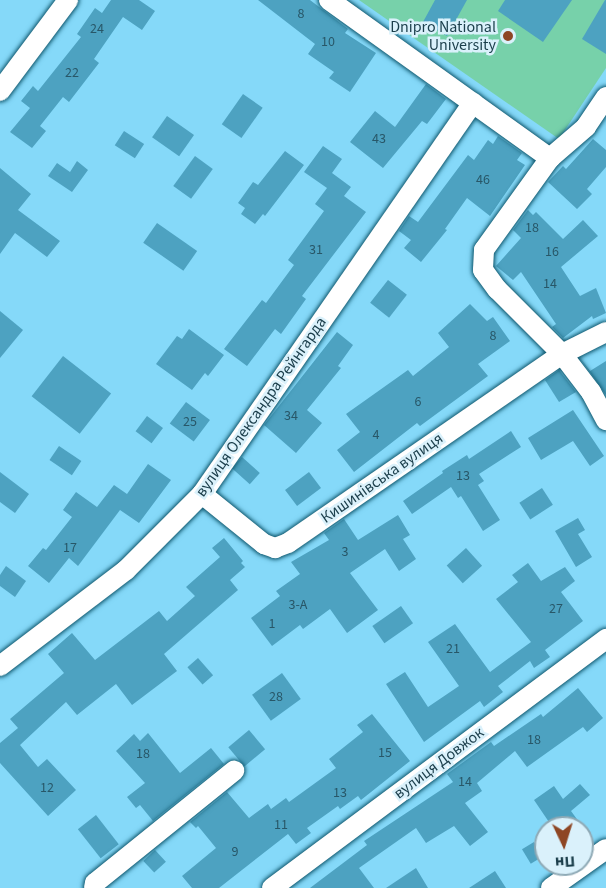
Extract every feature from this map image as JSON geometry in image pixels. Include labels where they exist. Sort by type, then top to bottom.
[{"type":"street","points":[[0,91],[68,0]]},
{"type":"street","points":[[329,0],[550,158]]},
{"type":"street","points":[[606,97],[586,127],[550,158],[484,250],[483,270],[497,289],[562,354],[591,392],[606,420]]},
{"type":"street","name":"вулиця Олександра Рейнгарда","points":[[0,666],[126,570],[202,495],[473,103]]},
{"type":"street","name":"Кишинівська вулиця","points":[[202,495],[264,544],[276,548],[288,543],[562,354],[606,332]]},
{"type":"street","name":"вулиця Довжок","points":[[272,888],[606,639]]},
{"type":"street","points":[[94,888],[95,883],[234,771]]},
{"type":"street","points":[[551,888],[606,849]]},
{"type":"green space","name":"Dnipro National University","points":[[359,0],[606,0],[606,68],[559,139]]},
{"type":"building","points":[[111,0],[139,0],[155,11],[142,30],[123,17],[94,59],[99,63],[69,102],[63,97],[40,126],[46,131],[32,148],[10,132],[30,108],[21,101],[33,86],[38,91],[81,37],[77,34],[95,8],[102,13]]},
{"type":"building","points":[[258,0],[310,0],[348,29],[345,33],[376,53],[350,92],[329,78],[334,72],[308,54],[315,44]]},
{"type":"building","points":[[435,0],[467,0],[447,36],[423,22]]},
{"type":"building","points":[[505,0],[572,0],[543,42],[498,11]]},
{"type":"building","points":[[606,0],[606,54],[582,39]]},
{"type":"building","points":[[426,84],[446,99],[427,124],[422,121],[383,168],[350,142],[375,111],[395,127]]},
{"type":"building","points":[[243,94],[263,108],[241,138],[222,124]]},
{"type":"building","points":[[167,116],[194,135],[179,156],[152,137]]},
{"type":"building","points":[[124,131],[144,144],[135,158],[115,145]]},
{"type":"building","points":[[498,136],[522,153],[517,160],[525,165],[490,216],[467,198],[445,229],[447,230],[421,262],[404,248],[411,240],[399,231],[409,216],[418,222],[468,155],[474,160],[488,140],[493,144]]},
{"type":"building","points":[[593,139],[606,150],[606,167],[587,189],[592,194],[577,209],[548,182],[563,166],[566,169]]},
{"type":"building","points":[[323,146],[342,159],[332,173],[351,187],[344,196],[366,212],[302,296],[306,299],[281,334],[275,329],[247,366],[224,349],[262,300],[266,303],[294,265],[288,260],[324,211],[315,204],[327,188],[304,172]]},
{"type":"building","points":[[285,151],[304,165],[265,216],[263,214],[255,224],[241,214],[245,208],[238,203],[253,182],[258,185]]},
{"type":"building","points":[[195,156],[213,169],[191,199],[173,186]]},
{"type":"building","points":[[77,161],[88,170],[72,192],[48,176],[57,163],[70,172]]},
{"type":"building","points":[[0,168],[31,194],[18,210],[60,241],[47,257],[15,233],[0,254]]},
{"type":"building","points":[[528,210],[533,215],[536,212],[563,239],[583,220],[598,236],[561,267],[580,296],[596,288],[606,313],[593,319],[592,316],[563,338],[552,327],[556,324],[521,272],[513,280],[496,266],[521,238],[513,230]]},
{"type":"building","points":[[157,223],[197,251],[183,271],[143,243]]},
{"type":"building","points":[[388,280],[407,295],[389,318],[370,303]]},
{"type":"building","points":[[470,304],[487,321],[493,317],[510,341],[478,364],[488,376],[420,426],[417,423],[354,472],[337,450],[360,432],[346,414],[408,370],[413,376],[449,347],[438,333]]},
{"type":"building","points":[[0,311],[23,330],[0,358]]},
{"type":"building","points":[[189,329],[224,355],[208,376],[205,373],[192,390],[156,364],[177,336],[182,339]]},
{"type":"building","points":[[337,332],[353,345],[338,366],[341,368],[307,410],[322,423],[296,453],[264,425]]},
{"type":"building","points":[[63,356],[111,394],[80,434],[32,396]]},
{"type":"building","points":[[580,358],[590,371],[606,361],[606,395]]},
{"type":"building","points":[[559,370],[576,392],[559,402],[545,380]]},
{"type":"building","points":[[186,402],[210,420],[194,442],[170,424]]},
{"type":"building","points":[[573,410],[604,456],[590,466],[573,441],[541,460],[528,438]]},
{"type":"building","points":[[147,416],[163,428],[152,443],[136,431]]},
{"type":"building","points":[[511,431],[521,447],[479,474],[484,481],[478,485],[500,520],[483,531],[461,496],[458,498],[451,487],[412,514],[403,501],[443,473],[442,471],[467,455],[469,459]]},
{"type":"building","points":[[59,446],[81,461],[72,475],[49,460]]},
{"type":"building","points":[[242,457],[260,473],[250,484],[232,468]]},
{"type":"building","points":[[148,464],[171,480],[139,523],[120,510],[78,566],[69,558],[49,583],[28,566],[43,548],[46,550],[72,517],[63,510],[76,492],[97,507],[114,485],[127,494]]},
{"type":"building","points":[[0,472],[29,494],[15,513],[0,502]]},
{"type":"building","points":[[309,472],[321,488],[297,506],[285,490]]},
{"type":"building","points":[[542,488],[553,505],[530,519],[519,503]]},
{"type":"building","points":[[398,515],[410,535],[403,539],[416,559],[399,571],[385,549],[350,573],[378,610],[347,633],[330,609],[303,629],[300,625],[272,646],[251,618],[280,596],[276,591],[300,574],[291,562],[329,540],[324,533],[344,519],[358,540]]},
{"type":"building","points":[[578,518],[585,530],[578,534],[592,557],[576,567],[555,531]]},
{"type":"building","points":[[224,538],[243,561],[241,563],[245,567],[230,580],[238,590],[164,654],[177,671],[132,705],[116,684],[77,715],[66,702],[20,745],[38,767],[47,759],[76,790],[48,816],[0,763],[0,743],[18,728],[10,719],[64,673],[48,654],[72,633],[95,660],[159,611],[167,621],[195,596],[186,587],[220,557],[212,548]]},
{"type":"building","points":[[466,548],[482,566],[463,583],[447,565]]},
{"type":"building","points":[[528,563],[541,581],[565,567],[575,581],[561,592],[583,621],[545,650],[550,657],[534,668],[530,661],[498,686],[503,692],[484,707],[480,701],[424,742],[386,684],[405,672],[428,707],[459,686],[428,642],[455,624],[490,672],[531,642],[496,599],[518,582],[512,575]]},
{"type":"building","points":[[6,566],[26,581],[15,597],[0,586],[0,575]]},
{"type":"building","points":[[401,606],[413,623],[384,643],[372,626]]},
{"type":"building","points":[[198,658],[213,675],[203,685],[187,667]]},
{"type":"building","points":[[282,673],[301,699],[271,721],[252,695]]},
{"type":"building","points":[[578,688],[603,718],[587,732],[583,727],[527,767],[515,751],[477,783],[482,791],[465,803],[488,832],[470,846],[454,826],[426,843],[416,828],[359,868],[374,888],[310,888],[367,845],[364,841],[453,782],[447,774],[491,742],[494,746],[541,714],[543,717]]},
{"type":"building","points":[[372,714],[410,761],[361,800],[358,796],[340,809],[338,806],[307,828],[311,833],[296,844],[288,834],[219,888],[192,888],[182,876],[216,848],[198,826],[196,828],[190,822],[227,792],[249,818],[268,804],[271,809],[286,798],[289,802],[336,768],[329,759],[363,732],[357,725]]},
{"type":"building","points":[[249,730],[265,749],[244,767],[228,747]]},
{"type":"building","points":[[148,733],[180,773],[211,748],[224,764],[153,821],[140,805],[136,808],[127,797],[145,783],[116,751],[134,734],[140,741]]},
{"type":"building","points":[[580,784],[590,795],[571,811],[575,816],[545,816],[534,800],[554,786],[563,799]]},
{"type":"building","points":[[96,815],[119,844],[101,858],[78,829]]},
{"type":"building","points":[[534,842],[534,862],[531,864],[522,849]]},
{"type":"building","points":[[155,850],[166,862],[154,873],[143,861]]},
{"type":"building","points":[[416,868],[428,888],[386,888]]},
{"type":"building","points":[[495,871],[506,888],[469,888]]},
{"type":"place","name":"Dnipro National University","points":[[508,36]]}]
